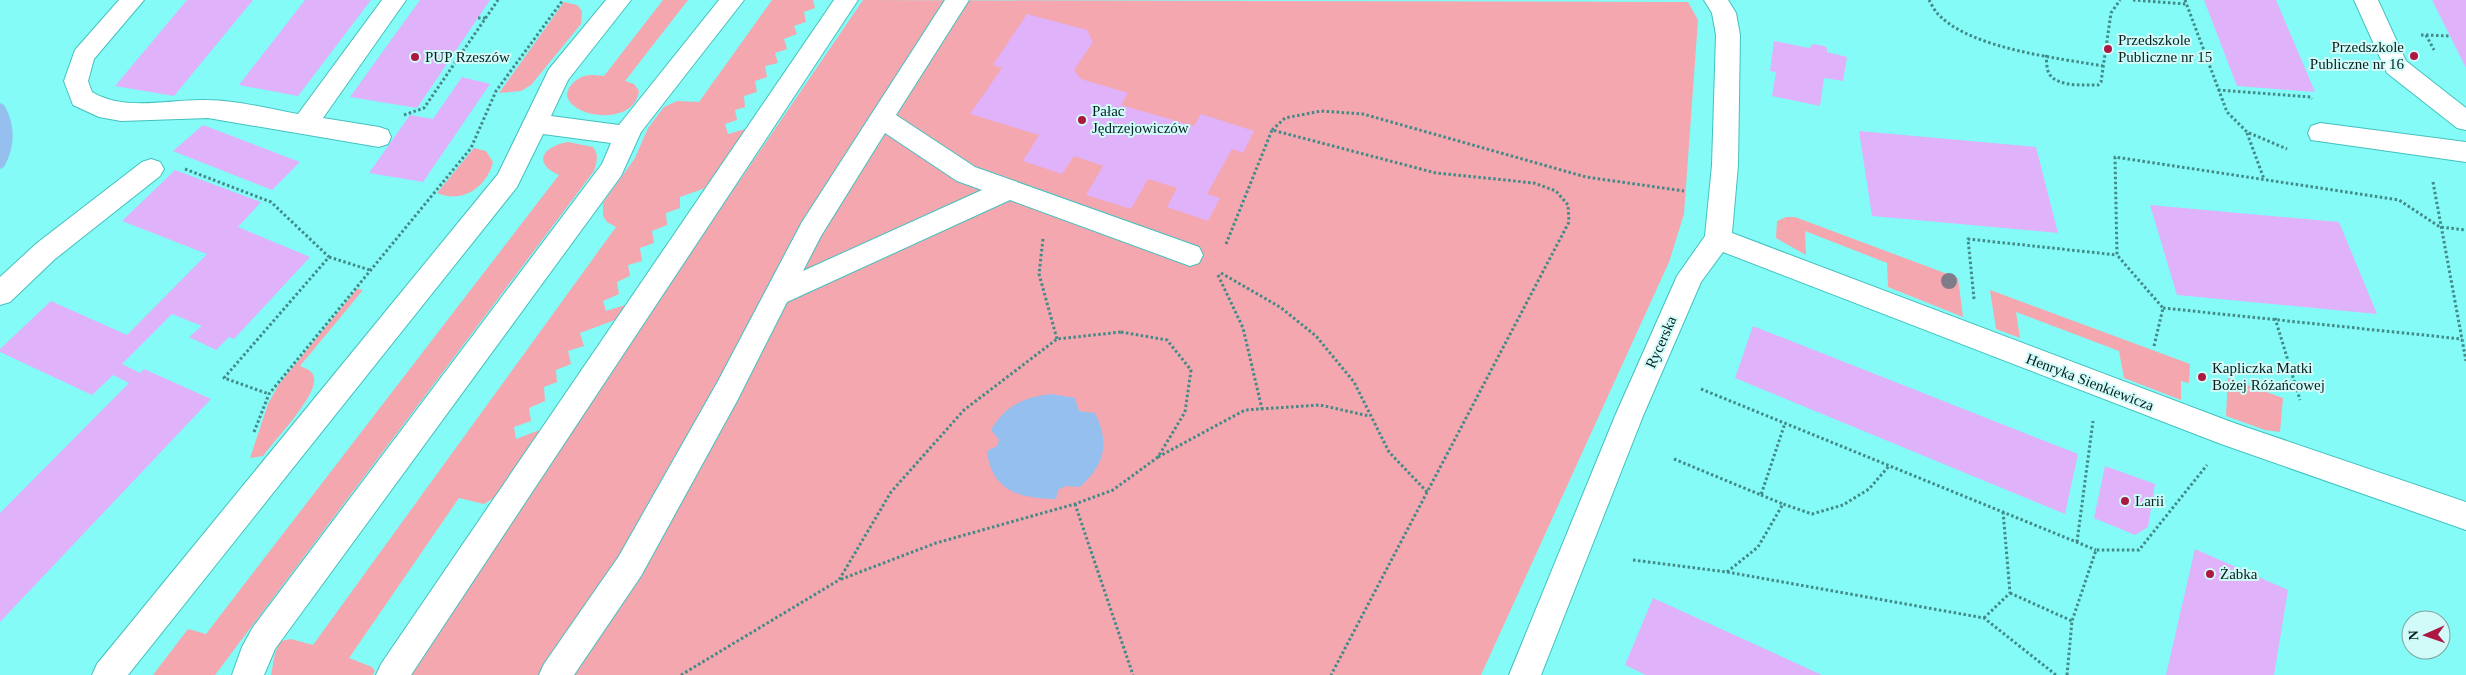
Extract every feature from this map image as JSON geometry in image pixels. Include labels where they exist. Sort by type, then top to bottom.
[{"type":"street","points":[[132,0],[83,56],[76,81],[82,98],[99,108],[121,112],[208,108],[379,137]]},
{"type":"street","points":[[305,124],[394,0]]},
{"type":"street","points":[[108,675],[508,180],[558,75],[619,0]]},
{"type":"street","points":[[248,675],[253,658],[264,638],[612,169],[631,127],[732,0]]},
{"type":"street","points":[[392,675],[846,0]]},
{"type":"street","points":[[555,675],[630,566],[727,392],[811,229],[957,0]]},
{"type":"street","points":[[1716,0],[1724,13],[1728,44],[1725,155],[1718,239]]},
{"type":"street","points":[[2366,0],[2396,67],[2466,121]]},
{"type":"street","points":[[882,118],[966,174],[1190,254]]},
{"type":"street","points":[[534,123],[626,136]]},
{"type":"street","points":[[2320,133],[2466,152]]},
{"type":"street","points":[[0,294],[46,251],[152,169]]},
{"type":"street","points":[[778,294],[1008,190]]},
{"type":"street","name":"Henryka Sienkiewicza","points":[[1718,239],[2231,435],[2466,516]]},
{"type":"street","name":"Rycerska","points":[[1525,675],[1629,416],[1690,276],[1718,239]]},
{"type":"path","points":[[379,137],[401,116],[424,108],[498,0]]},
{"type":"path","points":[[252,436],[269,394],[471,148],[496,91],[564,0]]},
{"type":"path","points":[[1929,0],[1939,16],[1970,36],[2004,46],[2102,66]]},
{"type":"path","points":[[2046,55],[2048,72],[2058,80],[2098,85],[2101,82],[2111,13],[2120,0]]},
{"type":"path","points":[[2133,0],[2186,4]]},
{"type":"path","points":[[2185,0],[2227,112]]},
{"type":"path","points":[[478,18],[486,18]]},
{"type":"path","points":[[2426,35],[2450,36]]},
{"type":"path","points":[[2218,90],[2311,97],[2314,105]]},
{"type":"path","points":[[1262,409],[1243,328],[1216,270],[1272,130],[1285,118],[1321,111],[1363,114],[1586,176],[1690,191]]},
{"type":"path","points":[[1272,130],[1436,172],[1534,183],[1556,191],[1568,205],[1569,222],[1331,675]]},
{"type":"path","points":[[2247,132],[2264,179]]},
{"type":"path","points":[[2427,147],[2440,227],[2466,361]]},
{"type":"path","points":[[2462,339],[2275,318],[2163,308],[2116,255],[2116,157],[2399,200],[2440,227],[2466,230]]},
{"type":"path","points":[[152,169],[177,166],[271,202],[329,256],[370,270]]},
{"type":"path","points":[[1048,204],[1039,274],[1057,339]]},
{"type":"path","points":[[1972,276],[1968,239],[2116,255]]},
{"type":"path","points":[[1190,254],[1280,307],[1316,336],[1354,382],[1369,416],[1389,452],[1428,493]]},
{"type":"path","points":[[269,394],[224,378],[329,256]]},
{"type":"path","points":[[2154,346],[2163,308]]},
{"type":"path","points":[[2275,318],[2300,400]]},
{"type":"path","points":[[839,580],[891,492],[964,410],[1057,339],[1121,332],[1168,340],[1191,370],[1186,412],[1158,458]]},
{"type":"path","points":[[2077,542],[2098,385]]},
{"type":"path","points":[[1702,389],[2096,550],[2139,550],[2231,435]]},
{"type":"path","points":[[681,675],[839,580],[936,543],[1075,504],[1113,490],[1158,458],[1245,410],[1320,405],[1369,416]]},
{"type":"path","points":[[1761,495],[1785,423]]},
{"type":"path","points":[[1674,459],[1812,514],[1843,505],[1869,489],[1889,466]]},
{"type":"path","points":[[1075,504],[1133,675]]},
{"type":"path","points":[[1727,572],[1758,547],[1783,504]]},
{"type":"path","points":[[2003,511],[2010,593]]},
{"type":"path","points":[[2067,675],[2072,621],[2096,550]]},
{"type":"path","points":[[1633,560],[1727,572],[1984,618],[2056,675]]},
{"type":"path","points":[[2010,593],[2072,621]]},
{"type":"path","points":[[1984,618],[2010,593]]},
{"type":"shaded area","points":[[663,0],[688,0],[625,81],[634,84],[639,91],[633,104],[622,112],[608,115],[580,110],[571,103],[567,94],[572,84],[579,78],[586,76],[604,76]]},
{"type":"shaded area","points":[[772,0],[813,0],[815,8],[804,12],[806,22],[794,26],[797,34],[784,39],[787,49],[775,53],[778,63],[765,66],[767,77],[755,81],[757,92],[744,96],[745,107],[735,110],[737,120],[725,124],[728,134],[752,127],[714,185],[680,197],[680,208],[666,213],[667,225],[652,231],[654,243],[640,248],[642,261],[628,265],[630,276],[617,282],[619,294],[603,301],[606,311],[635,302],[623,317],[580,333],[584,346],[568,351],[571,364],[556,370],[557,382],[544,387],[545,401],[529,408],[531,421],[514,427],[516,439],[550,426],[497,496],[484,504],[459,498],[349,658],[372,667],[375,671],[373,675],[271,675],[275,653],[281,641],[291,639],[313,645],[616,227],[607,222],[603,216],[603,203],[635,158],[648,128],[664,107],[677,101],[699,102]]},
{"type":"shaded area","points":[[863,0],[1688,2],[1698,20],[1684,214],[1669,262],[1481,675],[402,675]]},
{"type":"shaded area","points":[[564,2],[577,5],[582,11],[581,24],[531,85],[521,91],[499,93]]},
{"type":"shaded area","points":[[568,142],[593,147],[597,158],[594,171],[215,675],[153,675],[188,629],[206,634],[559,175],[545,165],[544,156],[553,147]]},
{"type":"shaded area","points":[[474,148],[486,151],[493,162],[485,179],[479,186],[464,195],[446,196],[437,193]]},
{"type":"shaded area","points":[[1786,217],[1795,217],[1958,278],[1963,317],[1888,287],[1887,263],[1805,231],[1806,255],[1776,238],[1777,221]]},
{"type":"shaded area","points":[[357,289],[363,290],[300,366],[311,371],[314,378],[313,386],[303,406],[263,456],[250,458],[268,404],[279,384]]},
{"type":"shaded area","points":[[1990,290],[2190,364],[2189,383],[2181,381],[2181,400],[2124,378],[2119,351],[2016,312],[2020,338],[1996,329]]},
{"type":"shaded area","points":[[2228,378],[2283,398],[2280,432],[2265,430],[2226,416]]},
{"type":"water","points":[[1051,394],[1075,398],[1079,411],[1095,413],[1100,424],[1103,444],[1100,462],[1095,470],[1080,487],[1066,486],[1058,490],[1056,499],[1031,497],[1010,490],[995,476],[987,451],[997,446],[999,440],[991,430],[1002,415],[1024,400]]},
{"type":"building","points":[[187,0],[253,0],[174,96],[115,86]]},
{"type":"building","points":[[305,0],[371,0],[298,96],[239,85]]},
{"type":"building","name":"PUP Rzeszów","points":[[420,0],[490,0],[417,108],[350,97]]},
{"type":"building","points":[[2204,0],[2276,0],[2315,92],[2237,86]]},
{"type":"building","points":[[2432,0],[2466,0],[2466,68]]},
{"type":"building","name":"Pałac Jędrzejowiczów","points":[[1027,14],[1087,30],[1093,42],[1074,70],[1081,79],[1128,93],[1121,105],[1194,126],[1201,114],[1254,131],[1243,153],[1232,149],[1207,194],[1220,198],[1208,221],[1167,207],[1177,188],[1148,179],[1131,209],[1086,195],[1103,166],[1074,156],[1062,174],[1023,161],[1039,135],[970,114],[1002,68],[993,65]]},
{"type":"building","points":[[1774,41],[1809,48],[1813,44],[1824,46],[1827,48],[1827,52],[1847,57],[1843,81],[1824,78],[1820,106],[1772,96],[1776,72],[1770,71]]},
{"type":"building","points":[[462,77],[490,84],[423,182],[369,173],[410,115],[433,119]]},
{"type":"building","points":[[203,125],[300,162],[272,190],[173,151]]},
{"type":"building","points":[[1859,131],[2036,147],[2058,233],[1872,216]]},
{"type":"building","points":[[175,170],[261,202],[238,227],[310,257],[234,339],[229,337],[216,350],[189,337],[202,326],[172,314],[122,364],[140,373],[144,369],[211,399],[0,622],[0,513],[129,383],[113,375],[92,395],[0,352],[0,349],[51,301],[127,335],[207,254],[122,221]]},
{"type":"building","points":[[2150,205],[2339,222],[2377,314],[2177,295]]},
{"type":"building","points":[[1753,326],[2078,454],[2065,514],[1735,378]]},
{"type":"building","points":[[2105,466],[2155,484],[2148,527],[2135,535],[2094,518]]},
{"type":"building","points":[[2195,549],[2288,590],[2274,675],[2166,675]]},
{"type":"building","points":[[1653,598],[1822,675],[1646,675],[1625,665]]},
{"type":"waterway","points":[[0,108],[7,128],[5,151],[0,164]]},
{"type":"place","name":"Przedszkole Publiczne nr 15","points":[[2108,49]]},
{"type":"place","name":"Przedszkole Publiczne nr 16","points":[[2414,56]]},
{"type":"place","name":"PUP Rzeszów","points":[[415,57]]},
{"type":"place","name":"Pałac Jędrzejowiczów","points":[[1082,120]]},
{"type":"place","name":"Kapliczka Matki Bożej Różańcowej","points":[[2202,377]]},
{"type":"place","name":"Larii","points":[[2125,501]]},
{"type":"place","name":"Żabka","points":[[2210,574]]}]
